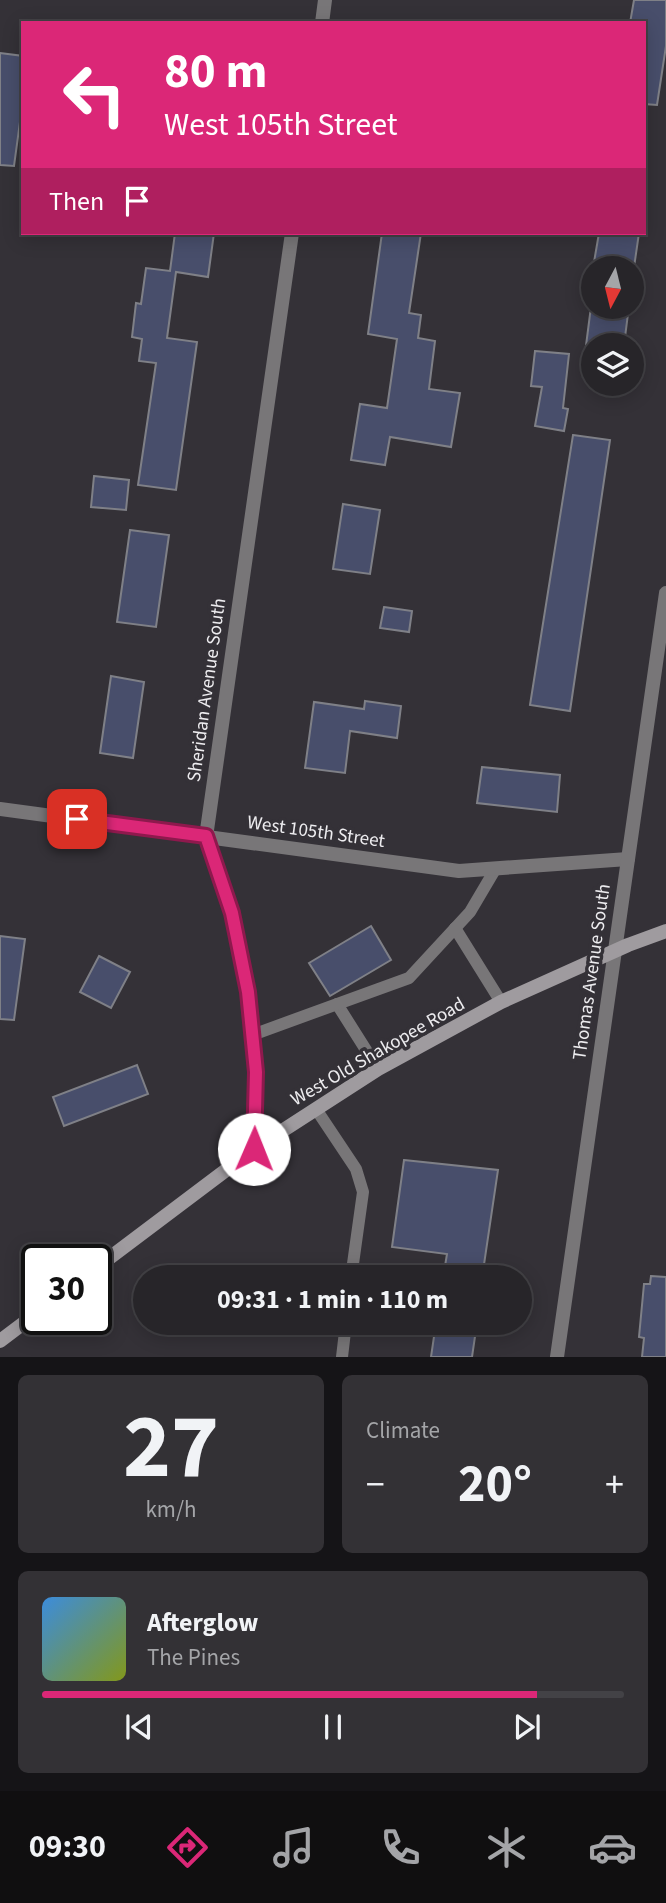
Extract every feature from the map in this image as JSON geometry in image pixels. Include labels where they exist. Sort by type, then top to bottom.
[{"type":"main road","name":"West Old Shakopee Road","points":[[112,1256],[254,1149],[378,1069],[501,1002],[615,950],[666,931]]},
{"type":"main road","points":[[0,1341],[21,1325]]},
{"type":"street","points":[[322,21],[325,0]]},
{"type":"street","name":"Sheridan Avenue South","points":[[254,1149],[256,1072],[248,992],[232,913],[206,836],[292,235]]},
{"type":"street","name":"Thomas Avenue South","points":[[557,1357],[666,593]]},
{"type":"street","name":"West 105th Street","points":[[0,809],[458,871],[628,859]]},
{"type":"lane","points":[[252,1035],[409,978],[470,912],[496,869]]},
{"type":"lane","points":[[454,928],[501,1002]]},
{"type":"lane","points":[[337,1004],[378,1069]]},
{"type":"lane","points":[[316,1109],[356,1169],[363,1192],[353,1265]]},
{"type":"lane","points":[[342,1357],[345,1335]]},
{"type":"building","points":[[634,0],[666,0],[666,46],[657,105],[646,104],[646,21],[630,21]]},
{"type":"building","points":[[0,53],[21,56],[21,115],[14,166],[0,165]]},
{"type":"building","points":[[175,235],[214,235],[208,277],[176,272],[167,338],[197,342],[176,490],[138,485],[156,363],[139,361],[142,339],[132,337],[136,303],[141,304],[146,268],[170,271]]},
{"type":"building","points":[[382,235],[421,235],[409,313],[421,315],[418,338],[435,341],[429,389],[460,393],[451,447],[390,437],[385,465],[351,460],[360,404],[387,408],[397,339],[368,334]]},
{"type":"building","points":[[599,235],[639,235],[636,256],[595,256]]},
{"type":"building","points":[[589,319],[627,319],[626,333],[588,333]]},
{"type":"building","points":[[535,351],[569,354],[563,408],[568,409],[564,431],[535,426],[542,387],[531,386]]},
{"type":"building","points":[[573,435],[610,440],[570,711],[530,705]]},
{"type":"building","points":[[94,476],[129,480],[126,510],[91,507]]},
{"type":"building","points":[[343,504],[380,510],[370,574],[333,569]]},
{"type":"building","points":[[130,530],[169,535],[156,627],[117,622]]},
{"type":"building","points":[[384,607],[412,611],[409,632],[380,628]]},
{"type":"building","points":[[111,676],[144,682],[133,758],[100,753]]},
{"type":"building","points":[[365,701],[401,706],[397,738],[350,731],[345,773],[305,768],[314,702],[364,709]]},
{"type":"building","points":[[482,767],[560,775],[557,812],[477,803]]},
{"type":"building","points":[[371,926],[391,960],[330,996],[309,963]]},
{"type":"building","points":[[0,936],[25,939],[14,1020],[0,1019]]},
{"type":"building","points":[[99,956],[130,972],[111,1008],[80,992]]},
{"type":"building","points":[[137,1065],[148,1094],[64,1126],[53,1097]]},
{"type":"building","points":[[404,1160],[498,1170],[484,1265],[445,1265],[447,1254],[392,1247]]},
{"type":"building","points":[[651,1276],[666,1277],[666,1357],[642,1357],[644,1338],[639,1337],[644,1284],[650,1284]]},
{"type":"building","points":[[434,1335],[475,1335],[472,1357],[431,1357]]},
{"type":"route","points":[[77,819],[206,836],[232,913],[248,992],[256,1072],[254,1149]]}]
